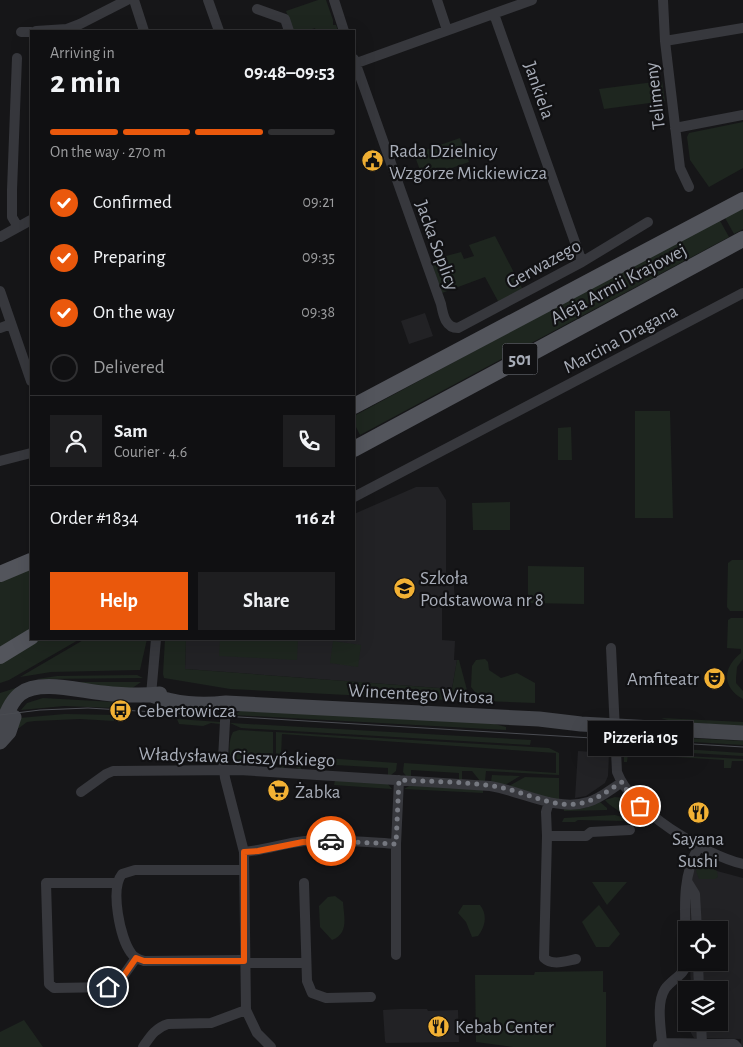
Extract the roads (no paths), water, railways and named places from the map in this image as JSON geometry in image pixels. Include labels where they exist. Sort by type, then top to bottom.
[{"type":"main road","name":"Aleja Armii Krajowej","points":[[355,405],[743,200]]},
{"type":"main road","name":"Aleja Armii Krajowej","points":[[355,447],[743,239]]},
{"type":"main road","points":[[0,574],[30,562]]},
{"type":"main road","points":[[0,656],[30,638]]},
{"type":"street","points":[[52,30],[82,28],[127,0]]},
{"type":"street","points":[[134,0],[144,30]]},
{"type":"street","points":[[208,0],[218,30]]},
{"type":"street","points":[[334,0],[344,30]]},
{"type":"street","points":[[437,0],[447,30]]},
{"type":"street","points":[[355,62],[532,0]]},
{"type":"street","name":"Telimeny","points":[[664,0],[665,41],[680,168],[689,186]]},
{"type":"street","points":[[257,9],[285,19],[289,30]]},
{"type":"street","name":"Jankiela","points":[[494,14],[582,262]]},
{"type":"street","points":[[665,41],[743,28]]},
{"type":"street","points":[[17,58],[12,218],[18,227]]},
{"type":"street","name":"Jacka Soplicy","points":[[355,65],[441,304],[444,318],[453,328]]},
{"type":"street","points":[[675,128],[743,115]]},
{"type":"street","points":[[0,237],[30,221]]},
{"type":"street","name":"Gerwazego","points":[[453,328],[458,328],[582,262],[648,222]]},
{"type":"street","points":[[0,291],[30,378]]},
{"type":"street","name":"Marcina Dragana","points":[[355,496],[743,293]]},
{"type":"street","points":[[0,328],[11,324]]},
{"type":"street","points":[[0,462],[30,453]]},
{"type":"street","points":[[151,695],[156,640]]},
{"type":"street","points":[[611,648],[617,772],[629,794],[647,811],[699,846],[717,855],[743,864]]},
{"type":"street","name":"Wincentego Witosa","points":[[0,727],[15,698],[26,690],[46,687],[74,688],[103,693],[151,695],[173,703],[210,705],[226,703],[530,718],[614,726],[743,733]]},
{"type":"street","name":"Wincentego Witosa","points":[[0,742],[9,732],[18,708],[24,701],[33,696],[44,694],[74,697],[103,693]]},
{"type":"street","points":[[226,703],[224,769],[244,852],[246,1010],[257,1033],[270,1047]]},
{"type":"street","name":"Władysława Cieszyńskiego","points":[[81,792],[113,771],[224,769],[499,787],[548,802],[568,805],[588,802],[622,782]]},
{"type":"street","points":[[396,955],[396,844],[399,780]]},
{"type":"street","points":[[548,802],[546,812],[544,958],[547,961],[559,963],[576,959]]},
{"type":"street","points":[[547,836],[586,836],[591,832],[630,830]]},
{"type":"street","points":[[244,852],[303,842],[346,841],[396,844]]},
{"type":"street","points":[[685,921],[684,894],[690,865],[699,846]]},
{"type":"street","points":[[243,870],[130,870],[122,874],[117,883],[120,926],[130,953],[144,961],[306,963]]},
{"type":"street","points":[[687,881],[695,894],[696,921]]},
{"type":"street","points":[[117,883],[46,883],[49,984],[54,988],[114,987],[136,958]]},
{"type":"street","points":[[304,883],[307,982],[312,994],[326,998],[372,997]]},
{"type":"street","points":[[683,971],[671,982],[662,996],[660,1004],[660,1045],[734,1044],[737,1047]]},
{"type":"street","points":[[143,1047],[150,1036],[162,1026],[168,1024],[211,1023],[246,1010]]},
{"type":"street","points":[[701,1031],[702,1044]]},
{"type":"tram line","points":[[0,715],[40,710],[88,708],[743,747]]},
{"type":"place","name":"Rada Dzielnicy Wzgórze Mickiewicza","points":[[373,161]]},
{"type":"place","name":"Szkoła Podstawowa nr 8","points":[[404,588]]},
{"type":"place","name":"Amfiteatr","points":[[715,678]]},
{"type":"place","name":"Cebertowicza","points":[[121,710]]},
{"type":"place","name":"Żabka","points":[[279,791]]},
{"type":"place","name":"Pizzeria 105","points":[[640,806]]},
{"type":"place","name":"Sayana Sushi","points":[[698,812]]},
{"type":"place","name":"Kebab Center","points":[[439,1026]]}]
